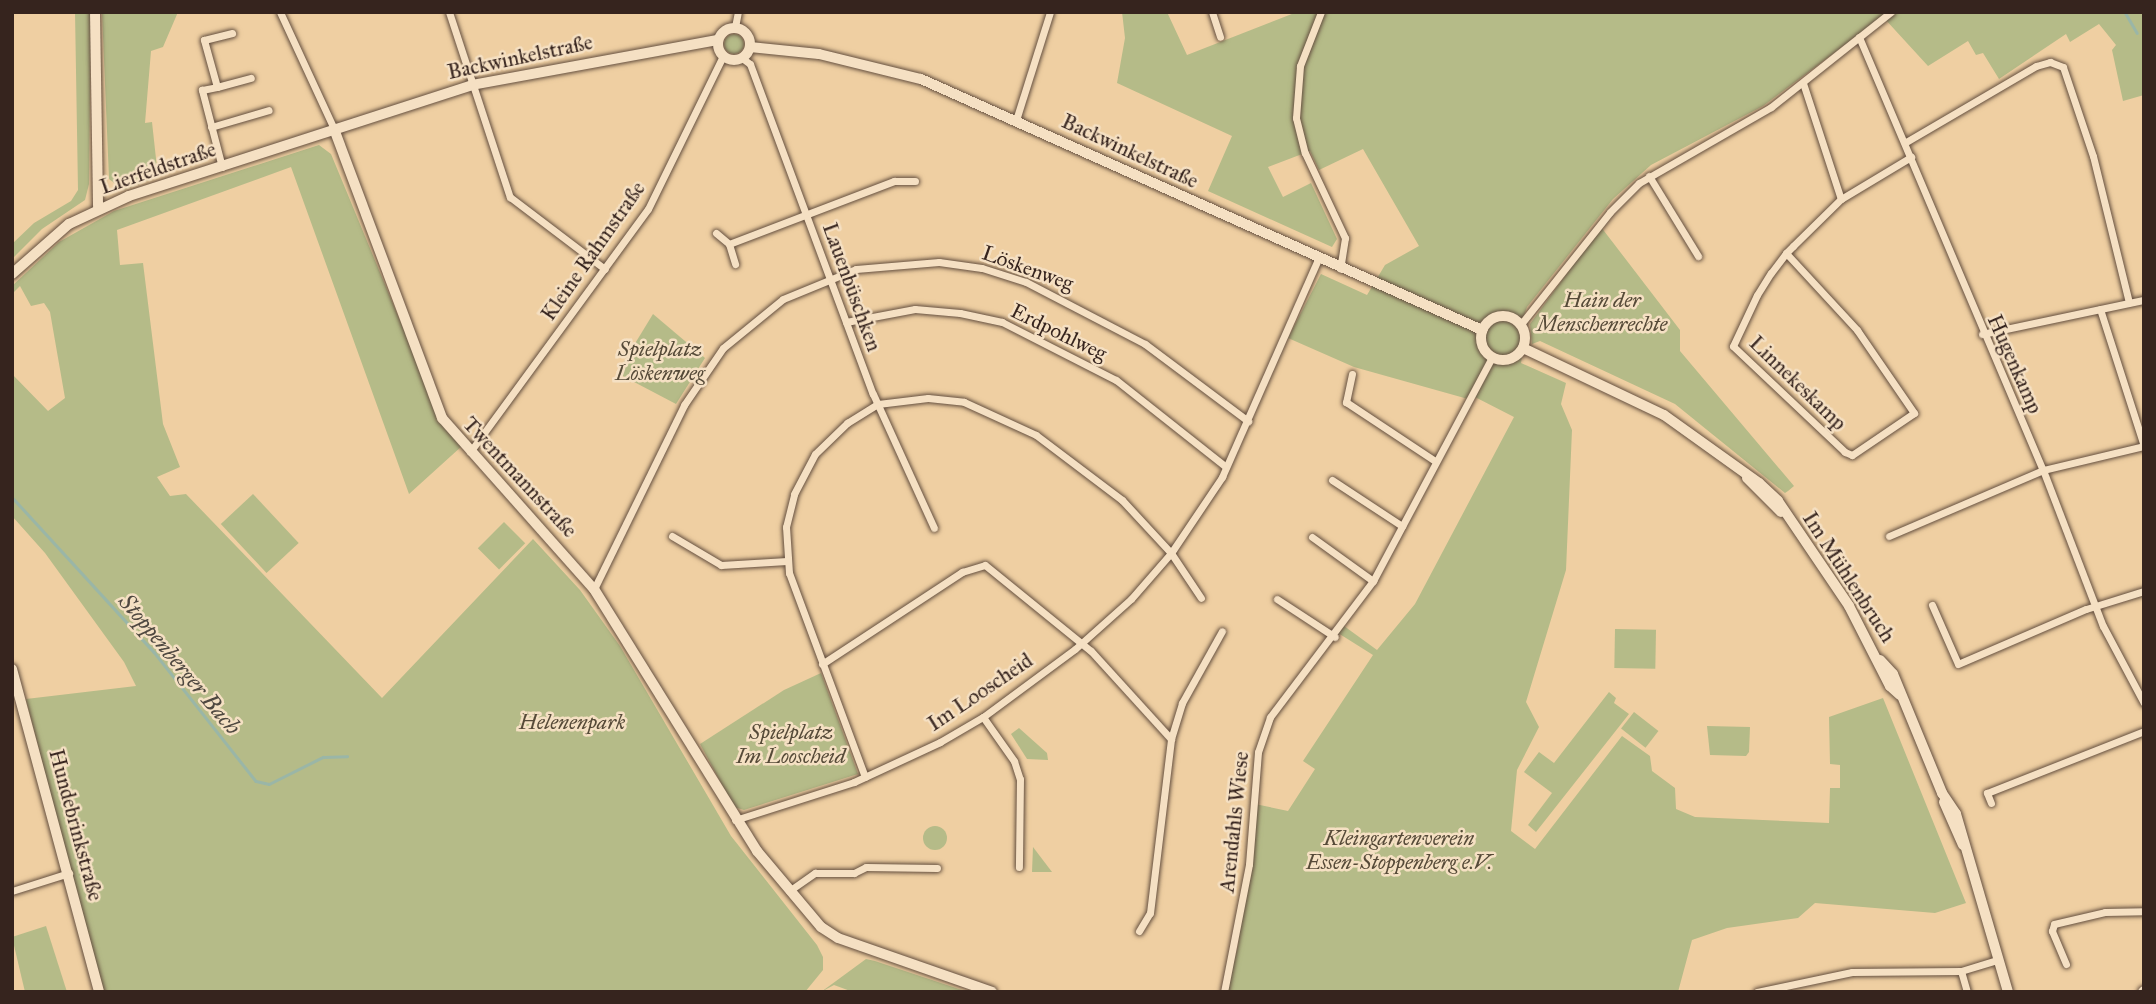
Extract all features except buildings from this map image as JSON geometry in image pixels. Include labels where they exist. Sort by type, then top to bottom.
[{"type":"main road","points":[[95,12],[98,208]]},
{"type":"main road","points":[[735,27],[748,35],[750,47],[742,58],[723,56],[718,40],[724,31],[735,27]]},
{"type":"main road","name":"Backwinkelstraße","points":[[334,129],[472,85],[718,40]]},
{"type":"main road","name":"Backwinkelstraße","points":[[750,47],[819,54],[888,69],[1016,120],[1318,259],[1482,330]]},
{"type":"main road","name":"Lierfeldstraße","points":[[12,274],[47,240],[98,208],[334,129]]},
{"type":"main road","name":"Twentmannstraße","points":[[334,129],[436,408],[469,453],[594,589],[635,649],[736,820],[789,891],[821,927],[848,943],[992,992]]},
{"type":"main road","points":[[1502,316],[1521,324],[1525,337],[1523,348],[1511,358],[1492,357],[1482,345],[1482,330],[1502,316]]},
{"type":"main road","name":"Im Mühlenbruch","points":[[1523,348],[1664,415],[1745,475],[1785,515],[1849,606],[1880,660],[1891,686],[1900,695],[1942,793],[1956,814],[1963,846],[2008,992]]},
{"type":"main road","name":"Hundebrinkstraße","points":[[12,669],[99,992]]},
{"type":"street","name":"Twentmannstraße","points":[[280,12],[334,129]]},
{"type":"street","points":[[449,12],[510,197],[605,269]]},
{"type":"street","points":[[735,27],[738,12]]},
{"type":"street","points":[[1016,120],[1050,12]]},
{"type":"street","points":[[1212,12],[1220,37]]},
{"type":"street","points":[[1321,12],[1300,66],[1296,118],[1305,153],[1345,237],[1340,268]]},
{"type":"street","points":[[1521,324],[1610,212],[1649,176],[1759,115],[1891,12]]},
{"type":"street","points":[[217,87],[204,40],[232,33]]},
{"type":"street","name":"Hugenkamp","points":[[1859,37],[1906,142],[1982,334],[2043,470],[2095,607],[2144,703]]},
{"type":"street","name":"Kleine Rahmstraße","points":[[469,453],[648,209],[723,56]]},
{"type":"street","name":"Lauenbüschken","points":[[742,58],[750,64],[878,404],[934,528]]},
{"type":"street","points":[[1906,142],[2045,63],[2063,67],[2085,126],[2129,303]]},
{"type":"street","points":[[222,167],[202,90],[251,78]]},
{"type":"street","points":[[1803,83],[1841,199]]},
{"type":"street","points":[[211,127],[270,110]]},
{"type":"street","name":"Linnekeskamp","points":[[1786,253],[1857,330],[1914,413],[1849,454],[1734,349],[1757,295],[1786,253],[1841,199],[1911,157]]},
{"type":"street","points":[[1649,176],[1698,256]]},
{"type":"street","points":[[729,244],[894,181],[915,181]]},
{"type":"street","points":[[716,233],[729,244],[735,264]]},
{"type":"street","name":"Im Looscheid","points":[[736,820],[865,778],[983,717],[1082,644],[1171,553],[1226,467],[1318,259]]},
{"type":"street","name":"Löskenweg","points":[[594,589],[684,405],[712,360],[764,312],[830,277],[876,265],[920,261],[1004,274],[1116,326],[1248,421]]},
{"type":"street","points":[[1982,334],[2144,299]]},
{"type":"street","name":"Erdpohlweg","points":[[846,322],[915,309],[1002,322],[1116,380],[1226,467]]},
{"type":"street","points":[[1889,536],[2043,470],[2144,446],[2100,309]]},
{"type":"street","name":"Arendahls Wiese","points":[[1224,992],[1249,864],[1262,735],[1280,702],[1335,636],[1373,582],[1492,357]]},
{"type":"street","points":[[1352,374],[1346,402],[1435,461]]},
{"type":"street","points":[[865,778],[787,561],[789,510],[802,474],[830,437],[878,404],[946,398],[1006,419],[1088,471],[1171,553],[1201,598]]},
{"type":"street","points":[[1332,480],[1402,526]]},
{"type":"street","points":[[672,536],[721,565],[787,561]]},
{"type":"street","points":[[1312,537],[1373,582]]},
{"type":"street","points":[[822,664],[976,564],[994,569],[1082,644],[1171,739]]},
{"type":"street","points":[[1932,605],[1958,664],[2095,607],[2144,592]]},
{"type":"street","points":[[1277,599],[1335,636]]},
{"type":"street","points":[[1139,931],[1150,913],[1171,739],[1182,703],[1222,631]]},
{"type":"street","points":[[983,717],[1014,761],[1020,779],[1019,867]]},
{"type":"street","points":[[1991,803],[1987,793],[2144,732]]},
{"type":"street","points":[[789,891],[814,873],[854,873],[866,867],[937,868]]},
{"type":"street","points":[[12,891],[69,873]]},
{"type":"street","points":[[2066,964],[2052,931],[2054,924],[2105,912],[2144,911]]},
{"type":"street","points":[[1757,992],[1856,972],[1961,971],[1998,960]]},
{"type":"street","points":[[1961,971],[1967,992]]},
{"type":"green space","points":[[75,12],[91,12],[89,184],[85,200],[42,229],[12,259],[12,244],[34,223],[71,201],[78,190]]},
{"type":"green space","points":[[102,12],[178,12],[163,47],[151,51],[145,123],[152,122],[158,177],[123,190],[109,179]]},
{"type":"green space","name":"Kleingartenverein Essen-Stoppenberg e.V.","points":[[1122,12],[1167,12],[1187,55],[1297,12],[1889,12],[1763,106],[1651,165],[1613,199],[1527,307],[1521,324],[1525,338],[1521,363],[1566,383],[1561,404],[1572,430],[1566,570],[1526,702],[1539,727],[1517,770],[1511,831],[1535,849],[1622,736],[1650,756],[1652,771],[1675,788],[1676,809],[1695,817],[1829,823],[1830,788],[1840,788],[1840,765],[1830,764],[1829,717],[1883,698],[1966,903],[1935,913],[1815,903],[1798,918],[1727,928],[1692,940],[1678,992],[1226,992],[1238,946],[1255,804],[1288,811],[1315,769],[1303,761],[1373,655],[1338,633],[1344,626],[1377,650],[1415,604],[1514,417],[1471,395],[1468,399],[1354,367],[1288,338],[1321,274],[1367,295],[1385,265],[1419,246],[1363,149],[1319,170],[1310,151],[1268,167],[1283,197],[1311,183],[1337,239],[1332,247],[1208,191],[1232,136],[1117,83],[1125,38]]},
{"type":"green space","points":[[1893,12],[2144,12],[2144,95],[2123,101],[2112,50],[2116,45],[2099,24],[2070,42],[2066,34],[1999,79],[1983,53],[1976,55],[1968,41],[1928,66],[1884,18]]},
{"type":"green space","points":[[734,34],[741,37],[744,44],[741,51],[734,54],[727,51],[724,44],[727,37]]},
{"type":"green space","name":"Helenenpark","points":[[319,145],[331,154],[427,386],[462,446],[409,494],[291,167],[117,230],[120,265],[143,263],[163,424],[180,467],[157,477],[170,496],[186,494],[382,698],[533,539],[580,590],[620,646],[731,836],[817,945],[823,957],[823,970],[805,992],[101,992],[26,699],[136,686],[124,662],[45,553],[12,516],[12,374],[48,411],[65,398],[50,312],[44,303],[31,306],[20,286],[12,294],[12,286],[59,242],[114,211]]},
{"type":"green space","name":"Hain der Menschenrechte","points":[[1601,227],[1680,330],[1680,351],[1794,486],[1788,491],[1785,493],[1675,404],[1540,341],[1532,344],[1530,324]]},
{"type":"green space","name":"Spielplatz Löskenweg","points":[[653,314],[705,358],[676,404],[617,373]]},
{"type":"green space","points":[[253,494],[299,543],[267,573],[221,524]]},
{"type":"green space","points":[[504,522],[525,543],[499,569],[478,548]]},
{"type":"green space","points":[[1615,629],[1656,630],[1655,669],[1614,668]]},
{"type":"green space","name":"Spielplatz Im Looscheid","points":[[821,673],[858,774],[744,810],[734,807],[700,744],[784,690]]},
{"type":"green space","points":[[1609,692],[1616,698],[1614,703],[1629,714],[1536,832],[1528,825],[1552,793],[1524,772],[1539,752],[1554,763]]},
{"type":"green space","points":[[1634,712],[1658,731],[1645,748],[1621,729]]},
{"type":"green space","points":[[1707,726],[1750,727],[1749,752],[1746,756],[1710,755]]},
{"type":"green space","points":[[1019,728],[1047,753],[1048,760],[1027,759],[1011,734]]},
{"type":"green space","points":[[935,826],[944,829],[947,838],[944,847],[935,850],[926,847],[923,838],[926,829]]},
{"type":"green space","points":[[1033,847],[1052,872],[1032,872]]},
{"type":"green space","points":[[46,926],[67,992],[25,992],[12,937]]},
{"type":"green space","points":[[866,959],[968,992],[853,992],[834,985],[821,992]]},
{"type":"waterway","points":[[2125,12],[2137,33]]},
{"type":"waterway","name":"Stoppenberger Bach","points":[[12,497],[154,652],[256,781],[269,784],[323,757],[347,756]]},
{"type":"tram line","points":[[2141,992],[2144,989]]}]
